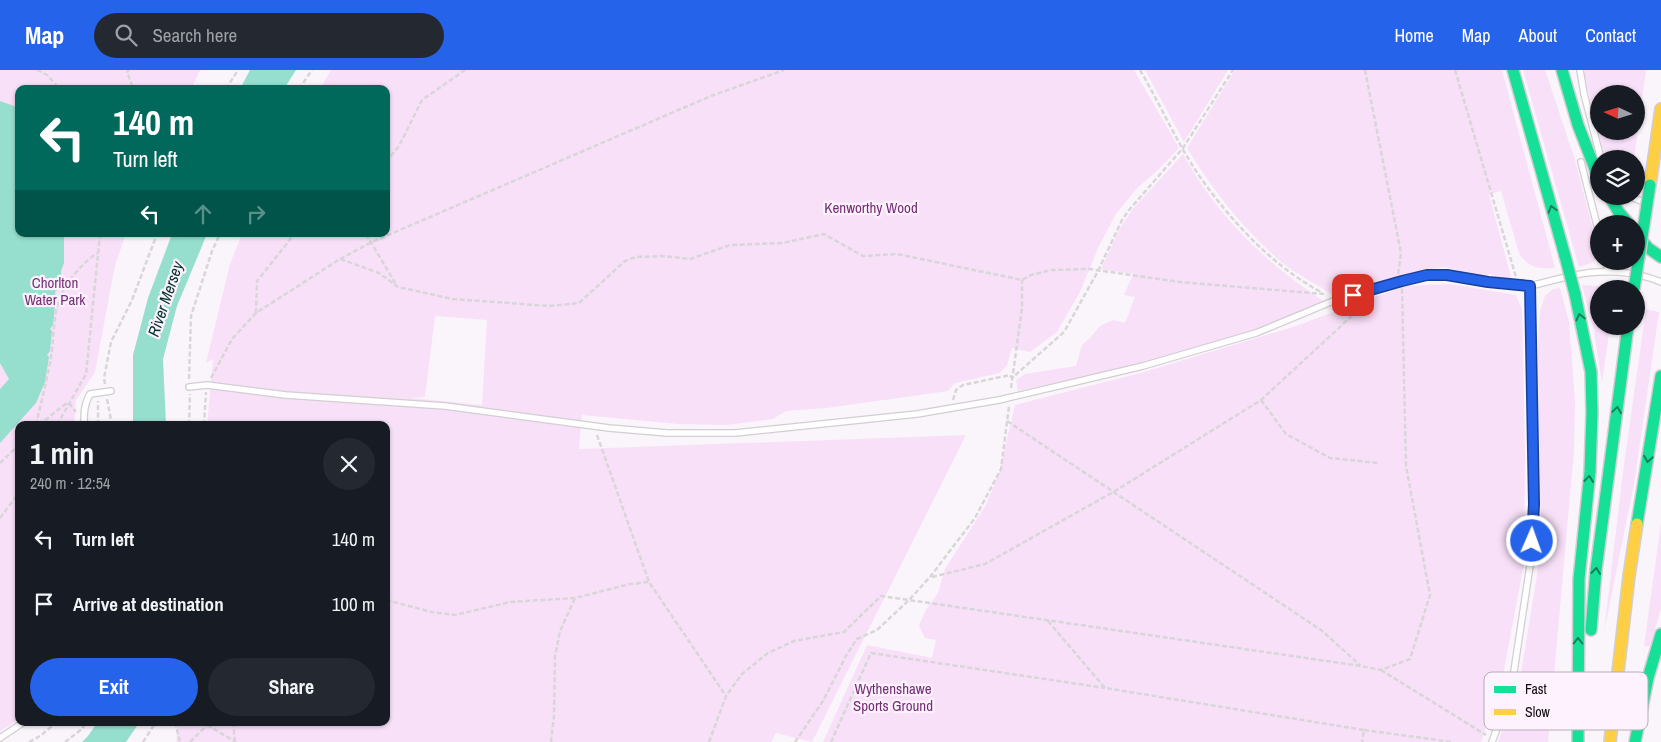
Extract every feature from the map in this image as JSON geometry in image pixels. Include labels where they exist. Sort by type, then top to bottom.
[{"type":"highway","points":[[1513,70],[1575,294],[1591,372],[1590,472],[1579,579],[1580,672]]},
{"type":"highway","points":[[1562,70],[1570,104],[1590,159]]},
{"type":"highway","points":[[1635,280],[1661,109]]},
{"type":"highway","points":[[1645,244],[1661,257]]},
{"type":"highway","points":[[1587,672],[1596,570],[1627,335]]},
{"type":"highway","points":[[1618,672],[1629,576],[1661,376]]},
{"type":"highway","points":[[1648,678],[1661,634]]},
{"type":"lane","points":[[1580,70],[1584,94],[1599,150]]},
{"type":"lane","points":[[1570,104],[1575,138]]},
{"type":"lane","points":[[1580,157],[1594,215]]},
{"type":"lane","points":[[1645,203],[1653,206]]},
{"type":"lane","points":[[189,387],[207,386],[286,395],[444,406],[594,426],[667,433],[735,433],[917,414],[1010,398],[1142,366],[1256,333],[1338,299],[1427,275],[1447,275],[1518,286],[1530,286],[1588,272],[1608,271],[1652,278],[1661,282]]},
{"type":"lane","points":[[1514,672],[1531,559],[1534,504],[1530,286]]},
{"type":"lane","points":[[84,421],[87,399],[90,394],[109,391]]},
{"type":"lane","points":[[0,738],[18,726]]},
{"type":"path","points":[[37,70],[56,85]]},
{"type":"path","points":[[128,70],[132,85]]},
{"type":"path","points":[[229,85],[238,70]]},
{"type":"path","points":[[302,85],[312,70]]},
{"type":"path","points":[[390,157],[399,146],[422,100],[465,70]]},
{"type":"path","points":[[390,234],[711,96],[784,70]]},
{"type":"path","points":[[340,259],[379,273],[398,287],[453,299],[550,306],[579,303],[625,261],[636,257],[663,256],[690,259],[730,246],[782,243],[824,234],[863,256],[897,254],[1022,280],[1031,275],[1051,270],[1069,269],[1180,282],[1324,294],[1278,264],[1220,204],[1197,172],[1140,70]]},
{"type":"path","points":[[1012,378],[1064,332],[1098,271],[1122,220],[1184,148],[1233,70]]},
{"type":"path","points":[[1365,70],[1401,253],[1400,281],[1406,466],[1430,595],[1410,659],[1381,670]]},
{"type":"path","points":[[1455,70],[1518,286]]},
{"type":"path","points":[[59,421],[86,374],[100,237]]},
{"type":"path","points":[[112,421],[109,391],[104,378],[111,342],[132,300],[156,237]]},
{"type":"path","points":[[189,421],[191,316],[212,251],[219,237]]},
{"type":"path","points":[[256,313],[257,281],[292,237]]},
{"type":"path","points":[[368,237],[398,287]]},
{"type":"path","points":[[204,421],[207,386],[232,339],[256,313],[340,259],[384,237]]},
{"type":"path","points":[[38,421],[51,356],[59,300],[67,285],[84,264],[90,257],[98,253]]},
{"type":"path","points":[[795,742],[823,700],[857,639],[877,630],[930,577],[975,518],[1001,468],[1022,308],[1022,280]]},
{"type":"path","points":[[930,577],[986,564],[1115,492],[1261,400],[1354,314]]},
{"type":"path","points":[[952,408],[956,390],[962,385],[1010,375],[1012,378]]},
{"type":"path","points":[[98,421],[99,392]]},
{"type":"path","points":[[1261,400],[1286,434],[1330,458],[1378,463]]},
{"type":"path","points":[[42,421],[69,401]]},
{"type":"path","points":[[1007,421],[1321,630],[1362,666]]},
{"type":"path","points":[[594,426],[649,582],[726,696]]},
{"type":"path","points":[[0,463],[15,449]]},
{"type":"path","points":[[0,518],[15,498]]},
{"type":"path","points":[[390,601],[432,612],[455,615],[510,602],[574,598],[630,584],[649,582]]},
{"type":"path","points":[[708,742],[726,696],[742,674],[768,653],[794,641],[844,632],[881,596],[1381,670],[1493,741]]},
{"type":"path","points":[[551,742],[554,716],[555,657],[560,631],[574,598]]},
{"type":"path","points":[[1047,620],[1105,688]]},
{"type":"path","points":[[831,742],[871,653],[1452,742]]},
{"type":"path","points":[[29,742],[52,726]]},
{"type":"path","points":[[65,742],[84,726]]},
{"type":"path","points":[[143,742],[153,726]]},
{"type":"path","points":[[176,726],[180,742]]},
{"type":"path","points":[[190,742],[207,726]]},
{"type":"path","points":[[212,726],[236,742],[233,726]]},
{"type":"path","points":[[1362,742],[1364,730]]},
{"type":"green space","name":"Chorlton Water Park","points":[[0,70],[200,70],[193,85],[15,85],[15,237],[125,237],[115,265],[95,372],[76,400],[74,421],[15,421],[15,722],[0,731]]},
{"type":"green space","name":"Kenworthy Wood","points":[[331,70],[1134,70],[1179,148],[1137,188],[1116,214],[1099,246],[1080,292],[1057,332],[1030,352],[1012,348],[1007,365],[1000,373],[955,383],[948,391],[827,408],[786,411],[773,419],[727,425],[678,424],[582,415],[579,449],[966,435],[812,742],[776,733],[771,742],[176,742],[178,726],[390,726],[390,421],[207,421],[213,359],[206,363],[230,264],[241,237],[390,237],[390,85],[322,85]],"holes":[[[435,316],[487,320],[482,405],[411,398],[425,397]]]},
{"type":"green space","points":[[1145,70],[1228,70],[1184,142]]},
{"type":"green space","points":[[1235,70],[1502,70],[1555,268],[1534,267],[1522,258],[1501,191],[1489,194],[1510,279],[1490,274],[1483,276],[1445,267],[1417,272],[1352,289],[1338,299],[1289,268],[1246,228],[1220,197],[1187,148]]},
{"type":"green space","points":[[1523,70],[1545,70],[1575,160],[1590,218],[1590,263],[1579,267]]},
{"type":"green space","points":[[1583,70],[1646,70],[1644,85],[1590,85],[1590,98]]},
{"type":"green space","points":[[1600,140],[1637,140],[1635,150],[1603,150]]},
{"type":"green space","points":[[1183,154],[1212,199],[1245,238],[1283,272],[1326,303],[1325,306],[1258,330],[1208,345],[1100,373],[1018,391],[1016,380],[1025,374],[1076,366],[1082,345],[1100,326],[1113,320],[1125,323],[1135,297],[1124,295],[1133,274],[1101,269],[1119,230],[1132,210]]},
{"type":"green space","name":"Wythenshawe Sports Ground","points":[[1450,284],[1516,295],[1522,309],[1525,455],[1524,563],[1504,672],[1484,672],[1485,730],[1481,742],[823,742],[867,645],[932,658],[936,640],[925,638],[919,625],[926,610],[938,593],[945,569],[986,505],[999,473],[1015,405],[1144,372],[1293,327],[1405,286]]},
{"type":"green space","points":[[1582,285],[1590,285],[1590,316]]},
{"type":"green space","points":[[1560,288],[1569,322],[1575,401],[1574,451],[1554,672],[1521,672],[1538,569],[1541,529],[1538,378],[1540,311],[1545,296],[1553,289]]},
{"type":"green space","points":[[1646,309],[1659,312],[1634,484],[1604,632],[1623,472],[1642,335],[1645,335]]},
{"type":"green space","points":[[1595,335],[1609,335],[1602,383]]},
{"type":"green space","points":[[1661,523],[1661,609],[1650,646],[1644,646]]},
{"type":"green space","points":[[1502,730],[1549,730],[1548,742],[1498,742]]},
{"type":"water","points":[[250,70],[296,70],[287,85],[242,85]]},
{"type":"water","name":"Chorlton Water Park","points":[[0,101],[15,107],[15,237],[64,237],[64,263],[61,271],[62,287],[55,292],[53,325],[50,329],[52,331],[50,351],[47,355],[49,357],[45,382],[36,403],[20,421],[15,421],[15,426],[0,443],[0,389],[9,379],[0,363]]},
{"type":"water","name":"River Mersey","points":[[171,237],[206,237],[177,306],[163,359],[166,421],[133,421],[133,355],[148,298]]},
{"type":"water","points":[[95,726],[137,726],[126,742],[82,742]]},
{"type":"traffic: fast","points":[[1513,70],[1565,256]]},
{"type":"traffic: fast","points":[[1562,70],[1578,125],[1590,156]]},
{"type":"traffic: fast","points":[[1635,280],[1650,185]]},
{"type":"traffic: fast","points":[[1614,205],[1621,215]]},
{"type":"traffic: fast","points":[[1645,244],[1661,257]]},
{"type":"traffic: fast","points":[[1565,256],[1575,294]]},
{"type":"traffic: fast","points":[[1575,294],[1591,372],[1592,413],[1590,472],[1579,579],[1578,672]]},
{"type":"traffic: fast","points":[[1591,630],[1596,570],[1627,335]]},
{"type":"traffic: fast","points":[[1637,524],[1661,376]]},
{"type":"traffic: fast","points":[[1648,678],[1661,634]]},
{"type":"traffic: fast","points":[[1578,730],[1578,742]]},
{"type":"traffic: fast","points":[[1635,742],[1637,730]]},
{"type":"traffic: slow","points":[[1650,185],[1661,109]]},
{"type":"traffic: slow","points":[[1618,672],[1637,524]]},
{"type":"traffic: slow","points":[[1610,742],[1611,730]]},
{"type":"route","points":[[1353,295],[1427,275],[1447,275],[1518,286],[1530,286],[1534,504],[1532,541]]}]
